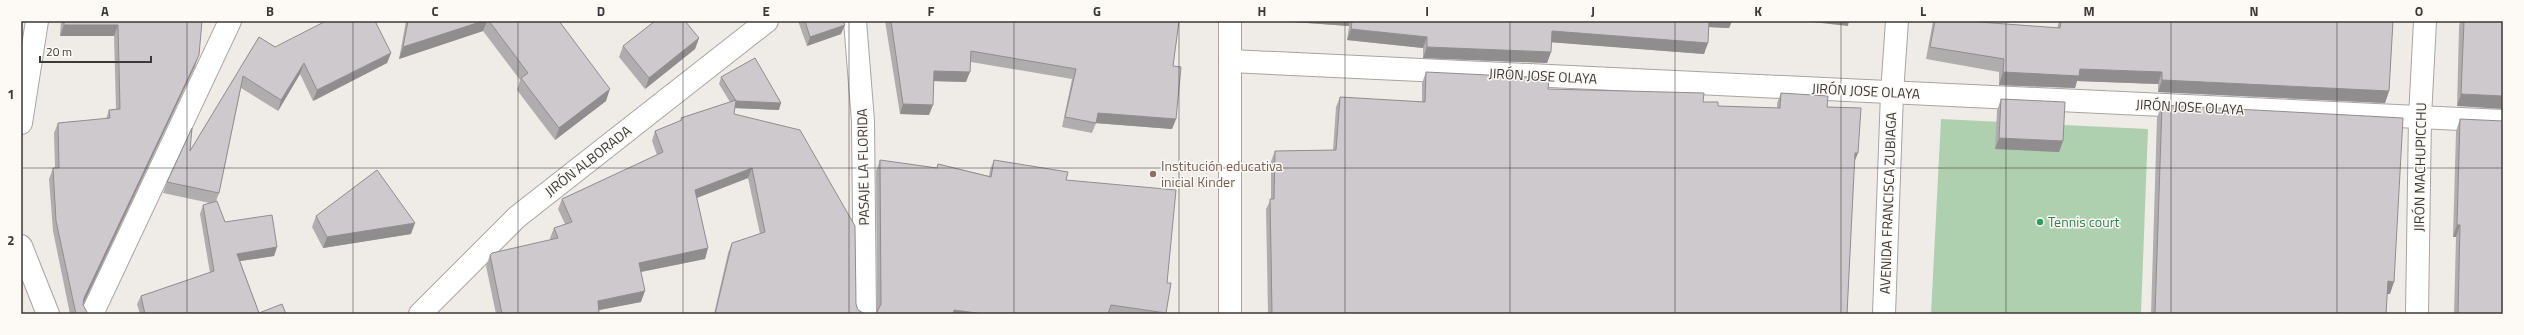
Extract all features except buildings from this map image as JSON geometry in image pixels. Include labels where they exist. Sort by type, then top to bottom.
[{"type":"street","points":[[21,123],[37,21]]},
{"type":"street","points":[[92,314],[230,21]]},
{"type":"street","name":"JIRÓN ALBORADA","points":[[420,314],[517,217],[767,21]]},
{"type":"street","name":"PASAJE LA FLORIDA","points":[[855,21],[863,121],[864,314]]},
{"type":"street","points":[[1230,21],[1230,314]]},
{"type":"street","name":"AVENIDA FRANCISCA ZUBIAGA","points":[[1884,314],[1892,93],[1897,21]]},
{"type":"street","name":"JIRÓN MACHUPICCHU","points":[[2417,314],[2420,117],[2425,21]]},
{"type":"street","name":"JIRÓN JOSE OLAYA","points":[[1230,61],[2503,121]]},
{"type":"street","points":[[21,246],[48,314]]},
{"type":"green space","name":"Tennis court","points":[[1941,119],[2148,129],[2141,314],[1931,314]]},
{"type":"place","name":"Institución educativa inicial Kinder","points":[[1153,174]]},
{"type":"place","name":"Tennis court","points":[[2040,222]]}]
